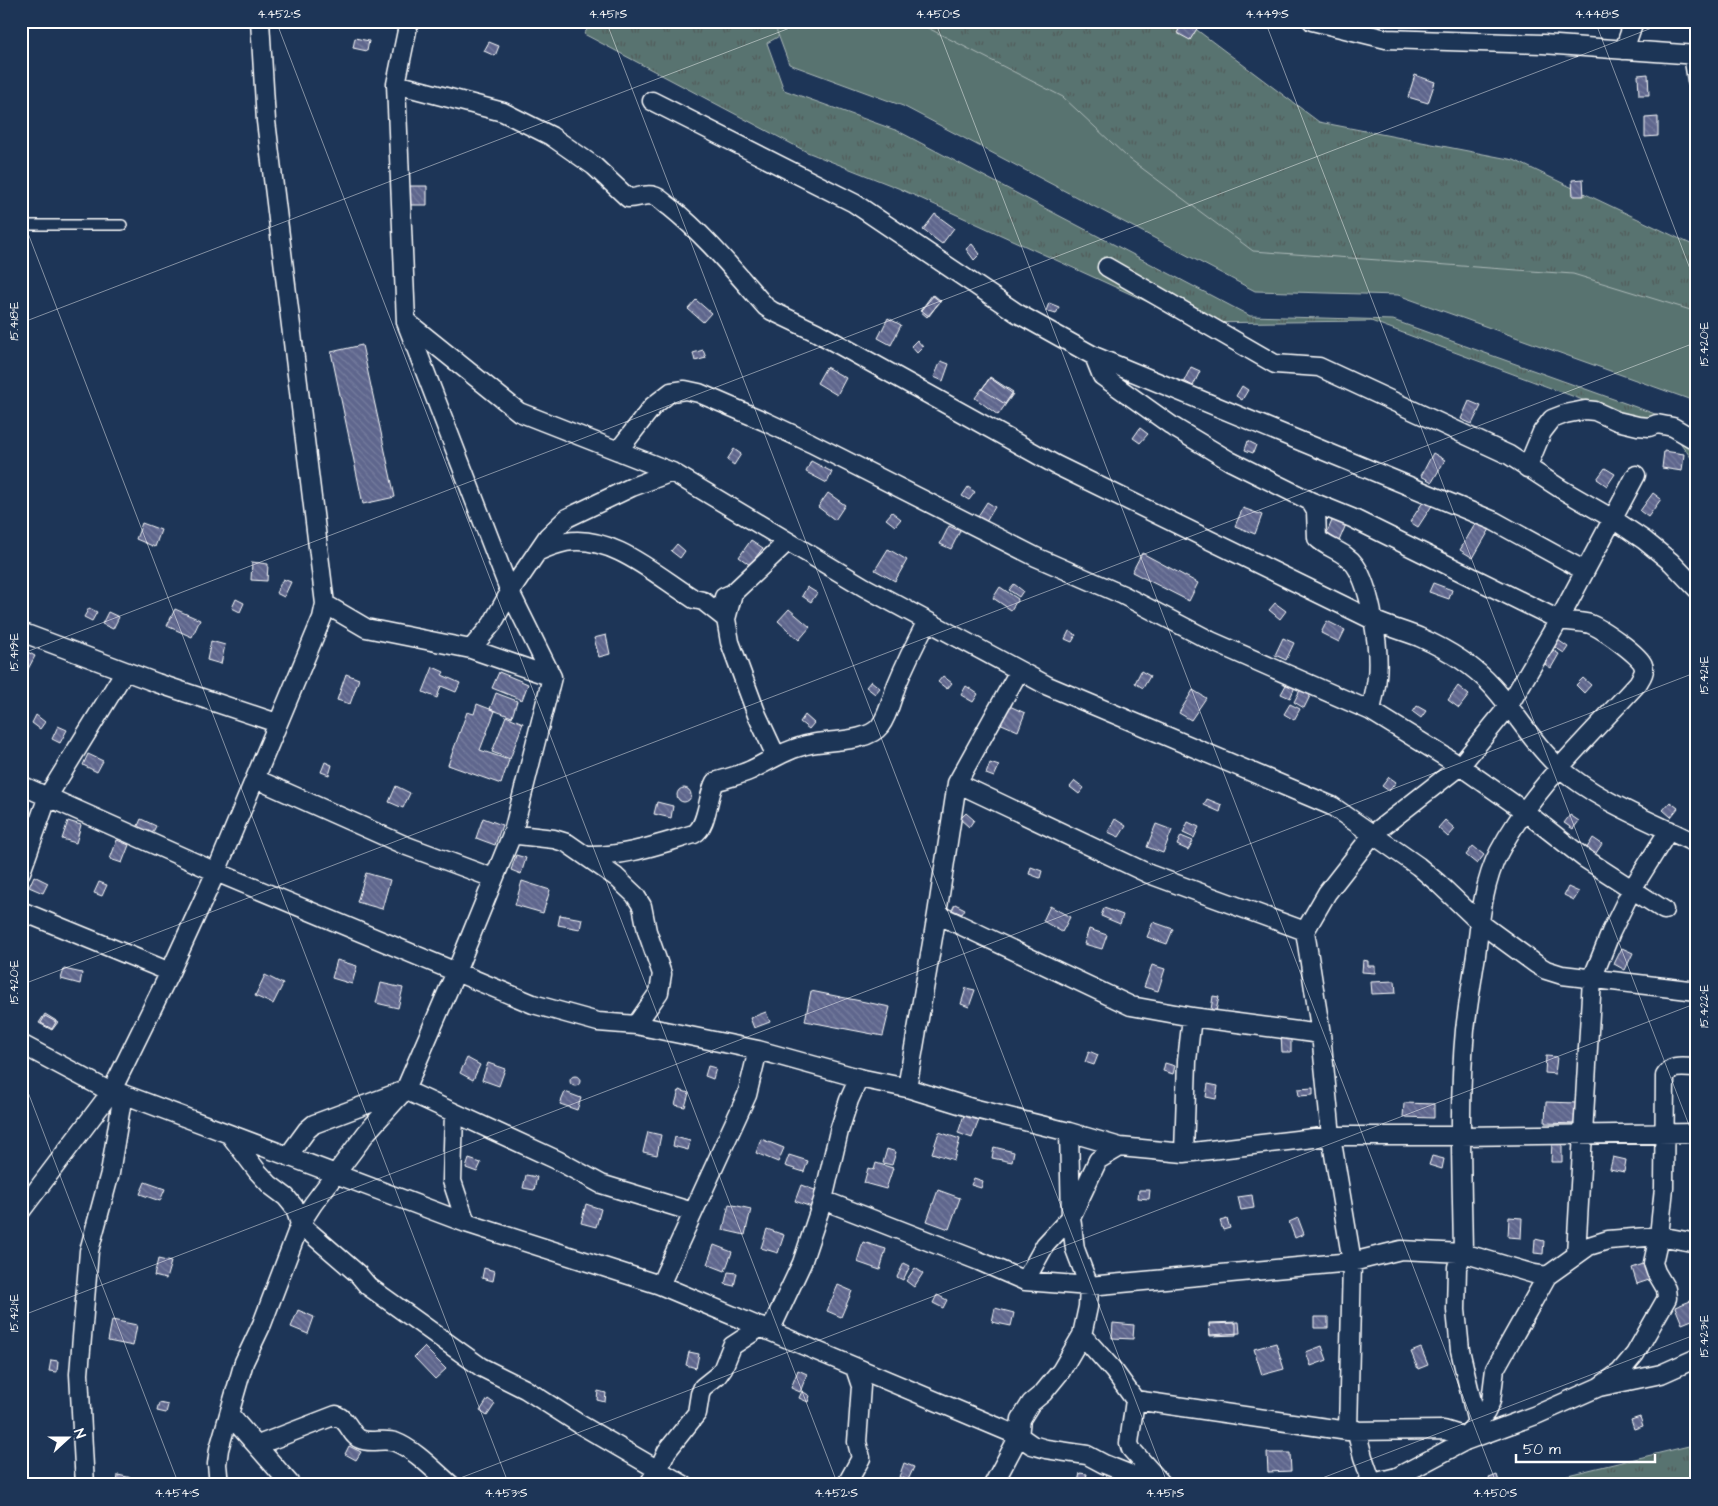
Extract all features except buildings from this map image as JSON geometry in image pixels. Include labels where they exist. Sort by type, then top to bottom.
[{"type":"street","points":[[21,1211],[117,1093],[256,780],[277,723],[322,618],[324,604],[266,121],[260,21]]},
{"type":"street","points":[[218,1485],[217,1464],[219,1449],[244,1362],[262,1324],[300,1224],[367,1132],[405,1090],[456,972],[513,832],[552,677],[510,592],[406,322],[396,84],[409,21]]},
{"type":"street","points":[[1312,21],[1386,39],[1543,44],[1695,55],[1697,80]]},
{"type":"street","points":[[1624,50],[1634,21]]},
{"type":"street","points":[[396,84],[503,112],[551,136],[594,166],[628,198],[635,199],[646,195],[656,196],[684,218],[766,306],[772,310],[816,332],[1056,465],[1373,620],[1418,637],[1446,652],[1474,670],[1491,685],[1534,740],[1560,768],[1601,796],[1697,844]]},
{"type":"street","points":[[652,101],[854,202],[1017,313],[1094,356],[1494,521],[1585,571]]},
{"type":"street","points":[[1107,267],[1275,364],[1319,367],[1509,455],[1644,540],[1671,562],[1697,589]]},
{"type":"street","points":[[406,322],[519,412],[672,472],[787,542],[927,621],[1048,686],[1318,799],[1344,813],[1438,882],[1480,923],[1546,970],[1562,974],[1697,991]]},
{"type":"street","points":[[1094,356],[1102,376],[1175,428],[1230,460],[1310,501],[1352,518],[1559,620],[1591,624],[1622,644],[1644,666],[1643,674],[1638,683],[1560,768],[1524,811],[1499,853],[1490,874],[1480,923],[1465,1031],[1461,1136],[1463,1253],[1457,1267],[1456,1310],[1460,1350],[1477,1423]]},
{"type":"street","points":[[618,451],[653,406],[671,392],[685,390],[699,393],[811,443],[1036,557],[1123,595],[1211,641],[1371,712],[1460,766],[1524,811],[1584,858],[1664,910]]},
{"type":"street","points":[[1527,468],[1542,432],[1552,419],[1585,410],[1595,411],[1617,421],[1638,426],[1649,427],[1657,424],[1673,426],[1697,441]]},
{"type":"street","points":[[472,649],[492,624],[536,552],[548,536],[567,518],[672,472]]},
{"type":"street","points":[[1636,475],[1559,620],[1508,707],[1460,766],[1373,834],[1327,893],[1305,932],[1321,1034],[1331,1136],[1352,1262],[1352,1430],[1363,1457],[1369,1484],[1397,1477],[1465,1441],[1536,1415],[1599,1387],[1620,1372],[1635,1354],[1667,1298],[1666,1289],[1653,1263],[1659,1236],[1664,1188],[1664,1076],[1674,1067],[1697,1068]]},
{"type":"street","points":[[1310,501],[1316,511],[1317,538],[1322,544],[1345,555],[1354,564],[1365,586],[1373,620],[1377,676],[1371,712]]},
{"type":"street","points":[[536,552],[568,542],[598,543],[614,548],[634,559],[694,599],[703,601],[715,600],[733,593],[787,542]]},
{"type":"street","points":[[733,593],[726,618],[730,642],[776,756]]},
{"type":"street","points":[[703,601],[726,618]]},
{"type":"street","points":[[324,604],[366,628],[472,649],[552,677]]},
{"type":"street","points":[[586,856],[607,857],[633,853],[694,834],[698,832],[702,823],[711,789],[715,782],[750,770],[776,756],[811,744],[863,737],[872,733],[880,726],[892,702],[910,652],[927,621]]},
{"type":"street","points":[[21,632],[126,671],[277,723]]},
{"type":"street","points":[[21,872],[48,796],[126,671]]},
{"type":"street","points":[[907,1088],[957,783],[1019,671]]},
{"type":"street","points":[[256,780],[404,845],[493,878]]},
{"type":"street","points":[[957,783],[1149,874],[1305,932]]},
{"type":"street","points":[[21,785],[216,872],[533,1004],[598,1022],[636,1025],[758,1050],[859,1078],[907,1088],[972,1108],[1069,1132],[1120,1147],[1184,1152],[1331,1136],[1697,1133]]},
{"type":"street","points":[[1576,1254],[1592,978],[1611,932],[1632,889],[1669,830]]},
{"type":"street","points":[[513,832],[526,837],[554,838],[567,843],[616,877],[642,906],[647,931],[662,974],[659,992],[636,1025]]},
{"type":"street","points":[[21,911],[170,972]]},
{"type":"street","points":[[937,914],[1131,1006],[1192,1017],[1321,1034]]},
{"type":"street","points":[[1184,1152],[1187,1062],[1192,1017]]},
{"type":"street","points":[[21,1044],[117,1093],[466,1223],[660,1285],[700,1304],[766,1329],[1019,1436],[1032,1445],[1087,1455],[1104,1464],[1157,1485]]},
{"type":"street","points":[[660,1285],[747,1095],[758,1050]]},
{"type":"street","points":[[648,1485],[667,1451],[697,1414],[703,1387],[718,1375],[723,1368],[732,1346],[766,1329],[802,1263],[824,1200],[839,1131],[849,1100],[859,1078]]},
{"type":"street","points":[[288,1156],[307,1130],[314,1124],[405,1090],[557,1160],[601,1184],[692,1212]]},
{"type":"street","points":[[85,1485],[79,1374],[90,1251],[110,1173],[117,1093]]},
{"type":"street","points":[[454,1113],[452,1181],[466,1223]]},
{"type":"street","points":[[992,1485],[1019,1436],[1021,1419],[1031,1403],[1043,1393],[1061,1371],[1082,1335],[1088,1306],[1089,1286],[1075,1249],[1071,1217],[1069,1132]]},
{"type":"street","points":[[230,1135],[258,1172],[270,1185],[286,1197],[294,1208],[300,1224],[358,1274],[368,1286],[481,1367],[525,1389],[581,1425],[684,1485]]},
{"type":"street","points":[[1025,1281],[1045,1245],[1071,1217],[1098,1160],[1120,1147]]},
{"type":"street","points":[[824,1200],[1025,1281],[1089,1286],[1352,1262],[1401,1250],[1463,1253],[1534,1274],[1547,1276]]},
{"type":"street","points":[[1465,1441],[1468,1433],[1486,1412],[1491,1401],[1495,1369],[1547,1276],[1561,1268],[1588,1246],[1608,1240],[1659,1236],[1697,1243]]},
{"type":"street","points":[[1082,1335],[1114,1371],[1135,1400],[1129,1442],[1131,1449],[1163,1485]]},
{"type":"street","points":[[1599,1387],[1660,1374],[1697,1358]]},
{"type":"street","points":[[846,1485],[861,1458],[858,1442],[861,1386],[855,1368]]},
{"type":"street","points":[[1135,1400],[1352,1430],[1444,1430],[1457,1434],[1465,1441]]},
{"type":"street","points":[[230,1414],[290,1485]]},
{"type":"street","points":[[258,1445],[336,1415],[343,1418],[355,1437],[362,1441],[382,1440],[394,1442],[407,1448],[451,1485]]},
{"type":"lane","points":[[21,226],[122,225]]},
{"type":"green space","points":[[593,21],[806,21],[767,43],[784,90],[898,131],[1250,316],[1393,320],[1697,429],[1697,466],[1674,434],[1371,321],[1194,323],[898,188],[807,152],[584,34]]},
{"type":"green space","points":[[773,21],[907,21],[928,28],[1063,97],[1127,157],[1253,251],[1573,274],[1697,312],[1697,402],[1398,295],[1255,291],[903,106],[789,64]]},
{"type":"green space","points":[[819,21],[1185,21],[1319,122],[1514,160],[1697,247],[1697,340],[1568,299],[1248,276]]},
{"type":"green space","points":[[1697,1444],[1697,1485],[1526,1485]]}]
